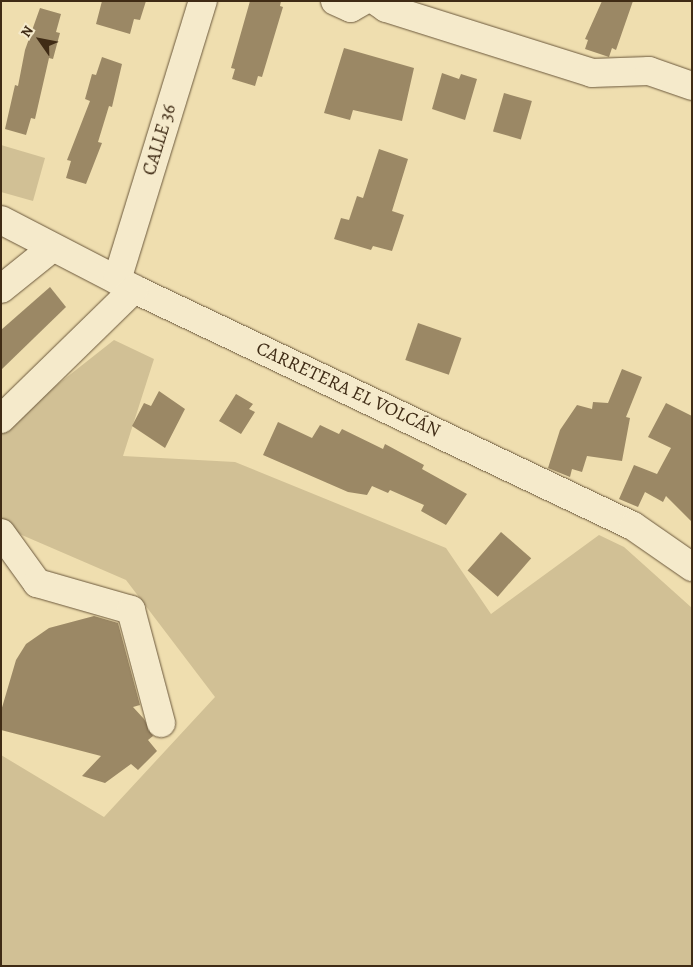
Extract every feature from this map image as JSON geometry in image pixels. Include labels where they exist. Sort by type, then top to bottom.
[{"type":"street","name":"CALLE 36","points":[[126,284],[203,1]]},
{"type":"street","points":[[335,1],[351,8],[363,1]]},
{"type":"street","points":[[376,1],[386,8],[592,73],[649,71],[692,86]]},
{"type":"street","name":"CARRETERA EL VOLCÁN","points":[[1,220],[52,248],[126,284],[633,526],[692,567]]},
{"type":"street","points":[[1,289],[52,248]]},
{"type":"street","points":[[1,419],[126,284]]},
{"type":"street","points":[[1,533],[37,583],[132,610],[161,723]]},
{"type":"shaded area","points":[[1,145],[45,158],[33,201],[1,192]]},
{"type":"shaded area","points":[[114,340],[154,359],[123,456],[235,462],[446,548],[491,614],[599,535],[624,547],[692,608],[692,966],[1,966],[1,755],[104,817],[215,697],[126,580],[1,526],[1,429]]},
{"type":"building","points":[[102,1],[146,1],[140,20],[134,19],[130,34],[96,24]]},
{"type":"building","points":[[250,1],[281,1],[280,6],[283,7],[262,77],[258,76],[255,86],[232,79],[235,69],[231,68]]},
{"type":"building","points":[[602,1],[633,1],[616,50],[612,48],[609,57],[585,49],[588,40],[585,39]]},
{"type":"building","points":[[40,8],[61,14],[56,32],[60,33],[53,59],[49,58],[35,119],[31,118],[26,135],[5,129],[15,85],[18,86],[25,50]]},
{"type":"building","points":[[344,48],[414,68],[402,121],[353,110],[350,120],[324,113]]},
{"type":"building","points":[[102,57],[122,64],[112,107],[109,106],[98,142],[102,143],[86,184],[66,178],[71,161],[67,160],[90,101],[85,99],[92,74],[96,75]]},
{"type":"building","points":[[442,73],[459,79],[461,74],[477,79],[465,120],[432,109]]},
{"type":"building","points":[[504,93],[532,101],[521,139],[493,131]]},
{"type":"building","points":[[379,149],[408,159],[392,211],[404,215],[392,251],[373,246],[371,250],[334,239],[341,218],[349,220],[357,196],[363,198]]},
{"type":"building","points":[[50,287],[66,307],[1,370],[1,330]]},
{"type":"building","points":[[418,323],[461,338],[449,375],[405,360]]},
{"type":"building","points":[[622,369],[642,377],[626,417],[630,418],[622,461],[587,456],[582,472],[572,469],[570,477],[548,468],[560,430],[577,405],[592,409],[593,402],[608,403]]},
{"type":"building","points":[[159,391],[185,409],[165,448],[132,426],[144,403],[151,406]]},
{"type":"building","points":[[236,394],[253,404],[249,409],[255,412],[241,434],[219,421]]},
{"type":"building","points":[[666,403],[692,416],[692,522],[666,496],[663,502],[645,492],[638,507],[619,499],[634,465],[657,474],[671,448],[648,437]]},
{"type":"building","points":[[278,422],[312,438],[320,425],[339,434],[342,429],[383,449],[385,444],[424,465],[422,469],[467,494],[446,525],[421,511],[424,505],[390,490],[388,493],[372,486],[367,495],[348,492],[263,455]]},
{"type":"building","points":[[501,532],[531,558],[498,597],[468,570]]},
{"type":"building","points":[[94,616],[118,623],[140,705],[133,707],[144,719],[153,736],[148,740],[157,751],[138,770],[131,764],[105,783],[82,776],[101,756],[1,730],[1,711],[16,660],[26,644],[49,628]]}]
